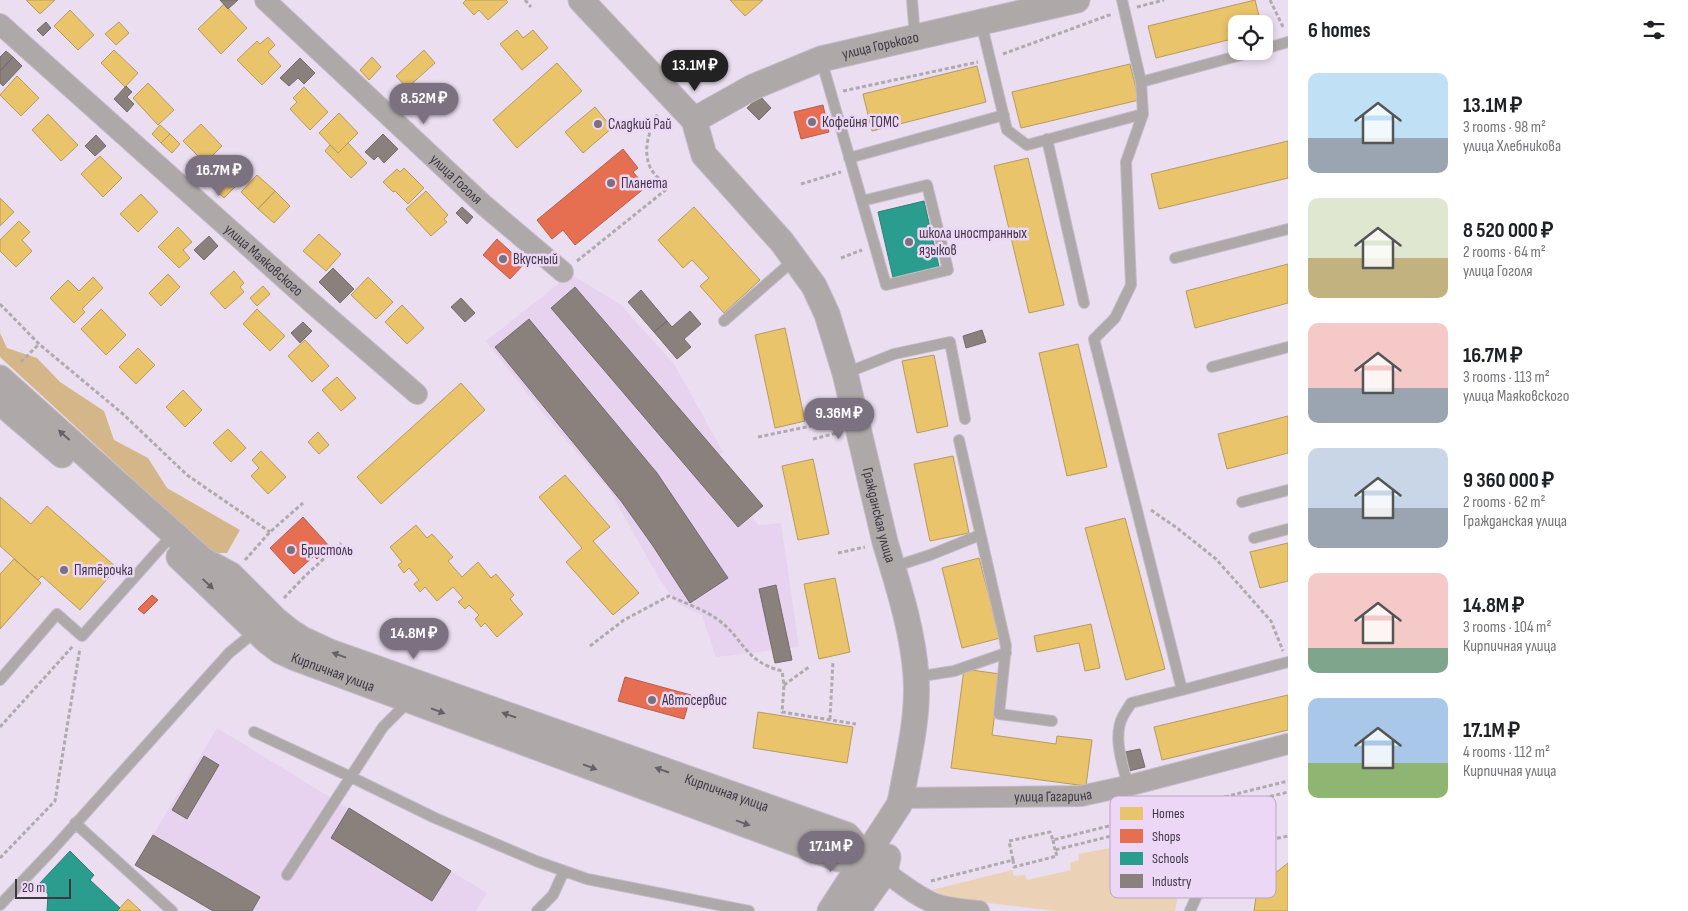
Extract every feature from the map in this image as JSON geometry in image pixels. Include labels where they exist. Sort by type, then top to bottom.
[{"type":"street","name":"улица Гоголя","points":[[265,0],[485,206],[563,272]]},
{"type":"street","points":[[581,0],[694,120]]},
{"type":"street","name":"улица Горького","points":[[694,120],[753,87],[821,59],[1077,0]]},
{"type":"street","name":"улица Маяковского","points":[[0,24],[305,297],[417,394]]},
{"type":"street","name":"Гражданская улица","points":[[694,120],[704,155],[795,259],[814,286],[824,307],[845,373],[911,642],[916,677],[911,742],[900,802],[830,911]]},
{"type":"street","name":"Кирпичная улица","points":[[0,378],[169,539],[263,622],[280,651],[409,701],[839,859],[865,856]]},
{"type":"street","name":"Кирпичная улица","points":[[0,402],[169,539]]},
{"type":"street","name":"Кирпичная улица","points":[[263,622],[330,652],[847,835],[865,856]]},
{"type":"street","name":"улица Гагарина","points":[[900,802],[1081,796],[1128,786],[1288,744]]},
{"type":"street","points":[[857,911],[885,872],[900,802]]},
{"type":"street","points":[[865,856],[908,889],[936,904],[979,911]]},
{"type":"lane","points":[[912,0],[915,37]]},
{"type":"lane","points":[[1122,0],[1141,82],[1143,114],[1126,162],[1131,285],[1115,318],[1094,339],[1182,690]]},
{"type":"lane","points":[[981,22],[1007,130],[1027,145],[1143,114]]},
{"type":"lane","points":[[1273,46],[1288,42]]},
{"type":"lane","points":[[821,59],[886,285],[948,270],[927,185],[862,201]]},
{"type":"lane","points":[[1141,82],[1228,59]]},
{"type":"lane","points":[[850,163],[1004,115]]},
{"type":"lane","points":[[1048,139],[1084,303]]},
{"type":"lane","points":[[1175,258],[1288,229]]},
{"type":"lane","points":[[724,322],[795,259]]},
{"type":"lane","points":[[845,373],[894,354],[950,342],[964,419]]},
{"type":"lane","points":[[1212,367],[1288,347]]},
{"type":"lane","points":[[958,440],[1006,646],[999,714],[1052,721]]},
{"type":"lane","points":[[1242,502],[1288,490]]},
{"type":"lane","points":[[1254,538],[1288,529]]},
{"type":"lane","points":[[893,567],[930,555],[980,535]]},
{"type":"lane","points":[[0,680],[57,614],[82,636],[169,539]]},
{"type":"lane","points":[[0,904],[76,823],[229,653],[263,622]]},
{"type":"lane","points":[[916,677],[954,671],[1006,653]]},
{"type":"lane","points":[[1128,786],[1120,752],[1118,732],[1122,718],[1131,703],[1288,662]]},
{"type":"lane","points":[[287,875],[383,728],[409,701]]},
{"type":"lane","points":[[254,732],[435,818],[564,871],[587,879],[750,911]]},
{"type":"lane","points":[[76,823],[172,911]]},
{"type":"lane","points":[[537,911],[553,895],[564,871]]},
{"type":"lane","points":[[1190,911],[1196,898]]},
{"type":"path","points":[[525,0],[531,6]]},
{"type":"path","points":[[1270,0],[1284,30]]},
{"type":"path","points":[[563,272],[668,188],[650,168],[647,151],[648,133],[667,91],[687,64]]},
{"type":"path","points":[[801,184],[850,163]]},
{"type":"path","points":[[842,258],[875,246]]},
{"type":"path","points":[[0,304],[39,344],[123,414],[187,475],[270,532]]},
{"type":"path","points":[[21,362],[39,344]]},
{"type":"path","points":[[758,437],[811,426]]},
{"type":"path","points":[[1134,499],[1177,528],[1216,560],[1271,621],[1288,662]]},
{"type":"path","points":[[240,565],[270,532],[303,503]]},
{"type":"path","points":[[838,553],[885,542]]},
{"type":"path","points":[[263,622],[305,576],[342,543]]},
{"type":"path","points":[[590,646],[624,620],[668,596],[700,609],[718,619],[733,633],[748,653],[759,662],[768,668],[782,671],[784,684],[782,712],[856,724]]},
{"type":"path","points":[[0,727],[82,636]]},
{"type":"path","points":[[0,858],[54,801],[82,636]]},
{"type":"path","points":[[830,720],[833,661]]},
{"type":"path","points":[[784,684],[809,667]]},
{"type":"path","points":[[1228,796],[1288,781]]},
{"type":"path","points":[[1273,796],[1288,792]]},
{"type":"path","points":[[1053,840],[1110,826]]},
{"type":"path","points":[[1050,832],[1055,850],[1056,856],[1014,867],[1009,841],[1050,832]]},
{"type":"path","points":[[1055,850],[1110,837]]},
{"type":"path","points":[[930,882],[1013,860]]},
{"type":"shaded area","points":[[571,274],[621,305],[674,364],[723,452],[715,459],[758,525],[781,523],[799,647],[716,657],[702,615],[678,604],[661,582],[610,491],[543,413],[486,341]]},
{"type":"shaded area","points":[[0,333],[7,348],[37,358],[60,382],[104,411],[114,440],[148,458],[167,488],[240,530],[227,553],[213,553],[0,357]]},
{"type":"shaded area","points":[[217,728],[487,893],[476,911],[213,911],[135,865]]},
{"type":"shaded area","points":[[1110,848],[1110,898],[1177,898],[1175,911],[1057,911],[953,899],[932,890],[1012,870],[1014,876],[1025,875],[1027,880],[1071,870],[1070,863],[1079,860],[1078,854]]},
{"type":"building: Homes","points":[[26,0],[55,0],[40,14]]},
{"type":"building: Homes","points":[[466,0],[506,0],[508,2],[488,20],[479,10],[474,15],[463,3]]},
{"type":"building: Homes","points":[[730,0],[763,0],[745,16]]},
{"type":"building: Homes","points":[[1255,0],[1259,15],[1228,15],[1228,40],[1156,58],[1148,26]]},
{"type":"building: Homes","points":[[224,4],[247,28],[221,54],[198,29]]},
{"type":"building: Homes","points":[[70,10],[94,35],[78,50],[54,26]]},
{"type":"building: Homes","points":[[119,22],[129,33],[116,45],[105,34]]},
{"type":"building: Homes","points":[[517,30],[523,38],[533,30],[548,48],[522,70],[500,44]]},
{"type":"building: Homes","points":[[268,37],[275,45],[268,52],[281,66],[262,85],[237,60],[257,41],[260,44]]},
{"type":"building: Homes","points":[[114,50],[138,73],[125,87],[101,63]]},
{"type":"building: Homes","points":[[424,50],[435,63],[407,88],[396,76]]},
{"type":"building: Homes","points":[[372,57],[381,67],[369,80],[360,70]]},
{"type":"building: Homes","points":[[557,63],[582,91],[517,148],[493,120]]},
{"type":"building: Homes","points":[[1130,64],[1139,100],[1021,128],[1012,92]]},
{"type":"building: Homes","points":[[977,66],[986,102],[872,131],[863,94]]},
{"type":"building: Homes","points":[[17,76],[39,98],[21,116],[0,95]]},
{"type":"building: Homes","points":[[148,83],[174,110],[158,125],[133,98]]},
{"type":"building: Homes","points":[[304,87],[328,112],[310,130],[290,109],[297,102],[293,98]]},
{"type":"building: Homes","points":[[595,107],[612,128],[583,153],[565,132]]},
{"type":"building: Homes","points":[[339,113],[358,133],[338,153],[319,133]]},
{"type":"building: Homes","points":[[48,114],[78,145],[61,161],[32,130]]},
{"type":"building: Homes","points":[[201,124],[222,146],[205,163],[183,141]]},
{"type":"building: Homes","points":[[160,125],[170,134],[161,143],[152,134]]},
{"type":"building: Homes","points":[[170,134],[180,144],[172,153],[161,143]]},
{"type":"building: Homes","points":[[1288,141],[1288,178],[1159,209],[1151,174]]},
{"type":"building: Homes","points":[[348,143],[367,163],[351,178],[325,151],[330,145],[338,153]]},
{"type":"building: Homes","points":[[100,156],[122,178],[103,197],[81,174]]},
{"type":"building: Homes","points":[[1028,158],[1064,305],[1029,313],[994,166]]},
{"type":"building: Homes","points":[[404,168],[424,188],[408,204],[383,182],[397,169],[400,172]]},
{"type":"building: Homes","points":[[222,174],[235,187],[224,198],[211,186]]},
{"type":"building: Homes","points":[[257,175],[275,191],[258,209],[241,192]]},
{"type":"building: Homes","points":[[275,191],[290,206],[274,223],[258,209]]},
{"type":"building: Homes","points":[[426,191],[448,215],[444,219],[447,222],[431,236],[406,209]]},
{"type":"building: Homes","points":[[141,194],[158,212],[138,232],[120,214]]},
{"type":"building: Homes","points":[[0,198],[14,212],[0,226]]},
{"type":"building: Homes","points":[[694,207],[760,280],[724,313],[700,286],[709,278],[692,260],[683,268],[658,240]]},
{"type":"building: Homes","points":[[19,221],[30,232],[22,240],[32,251],[16,267],[0,251],[0,240]]},
{"type":"building: Homes","points":[[178,227],[192,242],[183,250],[190,258],[179,268],[158,247]]},
{"type":"building: Homes","points":[[319,234],[341,254],[326,271],[303,251]]},
{"type":"building: Homes","points":[[1288,264],[1288,303],[1195,328],[1186,291]]},
{"type":"building: Homes","points":[[234,271],[244,283],[240,287],[244,292],[225,309],[210,293]]},
{"type":"building: Homes","points":[[168,274],[180,287],[161,306],[149,293]]},
{"type":"building: Homes","points":[[93,277],[103,288],[82,309],[85,312],[74,323],[50,298],[68,280],[79,291]]},
{"type":"building: Homes","points":[[368,277],[393,302],[376,319],[351,295]]},
{"type":"building: Homes","points":[[263,286],[270,294],[257,306],[250,298]]},
{"type":"building: Homes","points":[[402,305],[424,328],[407,344],[385,322]]},
{"type":"building: Homes","points":[[101,309],[126,335],[106,355],[81,329]]},
{"type":"building: Homes","points":[[257,309],[285,336],[270,351],[243,324]]},
{"type":"building: Homes","points":[[785,328],[805,421],[775,428],[755,335]]},
{"type":"building: Homes","points":[[305,340],[329,366],[312,382],[288,356]]},
{"type":"building: Homes","points":[[1078,344],[1107,467],[1067,476],[1039,353]]},
{"type":"building: Homes","points":[[138,348],[155,365],[136,384],[119,367]]},
{"type":"building: Homes","points":[[934,355],[948,426],[917,433],[902,361]]},
{"type":"building: Homes","points":[[337,377],[356,398],[341,411],[322,390]]},
{"type":"building: Homes","points":[[461,383],[485,410],[381,504],[357,477]]},
{"type":"building: Homes","points":[[183,390],[202,410],[185,427],[166,407]]},
{"type":"building: Homes","points":[[1288,416],[1288,453],[1227,469],[1218,434]]},
{"type":"building: Homes","points":[[228,429],[246,448],[231,462],[213,443]]},
{"type":"building: Homes","points":[[318,432],[329,445],[319,454],[308,442]]},
{"type":"building: Homes","points":[[261,451],[286,477],[268,494],[251,476],[259,468],[252,460]]},
{"type":"building: Homes","points":[[953,456],[969,533],[930,541],[914,464]]},
{"type":"building: Homes","points":[[813,459],[829,534],[798,540],[782,466]]},
{"type":"building: Homes","points":[[565,475],[610,527],[593,541],[639,593],[613,615],[566,562],[582,548],[539,497]]},
{"type":"building: Homes","points":[[0,497],[31,524],[47,506],[117,568],[80,610],[42,576],[38,580],[0,546]]},
{"type":"building: Homes","points":[[1125,518],[1165,669],[1126,680],[1085,528]]},
{"type":"building: Homes","points":[[416,525],[427,538],[432,534],[453,557],[448,561],[462,577],[478,562],[491,578],[496,574],[514,595],[510,599],[523,614],[497,637],[485,623],[481,627],[475,619],[479,615],[469,605],[465,609],[458,602],[463,598],[453,587],[437,601],[425,587],[420,592],[414,584],[419,580],[409,568],[404,573],[398,565],[402,562],[390,547]]},
{"type":"building: Homes","points":[[1288,543],[1288,581],[1260,588],[1250,552]]},
{"type":"building: Homes","points":[[979,558],[1000,638],[962,648],[942,568]]},
{"type":"building: Homes","points":[[14,559],[41,583],[0,629],[0,574]]},
{"type":"building: Homes","points":[[835,578],[850,652],[819,659],[804,584]]},
{"type":"building: Homes","points":[[1091,624],[1100,668],[1085,671],[1079,643],[1037,652],[1034,636]]},
{"type":"building: Homes","points":[[964,669],[1000,674],[992,735],[1056,744],[1057,736],[1092,740],[1086,786],[951,768]]},
{"type":"building: Homes","points":[[1288,695],[1288,730],[1162,760],[1154,727]]},
{"type":"building: Homes","points":[[758,712],[853,727],[847,763],[753,748]]},
{"type":"building: Homes","points":[[1288,863],[1288,911],[1254,911],[1256,898],[1276,898],[1276,872]]},
{"type":"building: Homes","points":[[128,899],[141,911],[117,911]]},
{"type":"building: Shops","name":"Кофейня ТОМС","points":[[823,105],[829,132],[801,139],[794,112]]},
{"type":"building: Shops","points":[[623,149],[638,168],[633,172],[646,187],[575,245],[563,230],[552,239],[537,220]]},
{"type":"building: Shops","name":"Вкусный","points":[[497,239],[524,264],[510,279],[483,255]]},
{"type":"building: Shops","points":[[303,517],[330,547],[317,559],[314,556],[294,574],[270,548]]},
{"type":"building: Shops","points":[[152,595],[158,600],[144,614],[138,609]]},
{"type":"building: Shops","points":[[625,677],[691,695],[684,719],[618,701]]},
{"type":"building: Schools","name":"школа иностранных языков","points":[[924,201],[940,271],[894,282],[878,212]]},
{"type":"building: Schools","points":[[70,851],[94,875],[90,880],[120,908],[117,911],[47,911],[48,894],[39,884]]},
{"type":"building: Industry","points":[[220,0],[238,0],[228,9]]},
{"type":"building: Industry","points":[[46,22],[51,28],[43,36],[37,30]]},
{"type":"building: Industry","points":[[6,51],[13,57],[0,71],[0,57]]},
{"type":"building: Industry","points":[[13,57],[22,66],[3,86],[0,83],[0,71]]},
{"type":"building: Industry","points":[[300,58],[315,73],[304,84],[298,78],[289,86],[280,78]]},
{"type":"building: Industry","points":[[126,86],[132,92],[127,97],[134,104],[127,112],[114,99]]},
{"type":"building: Industry","points":[[760,96],[771,108],[759,120],[747,108]]},
{"type":"building: Industry","points":[[383,134],[398,149],[384,163],[378,156],[374,160],[365,152]]},
{"type":"building: Industry","points":[[96,135],[106,146],[95,156],[85,146]]},
{"type":"building: Industry","points":[[462,207],[473,217],[467,224],[456,213]]},
{"type":"building: Industry","points":[[209,236],[218,246],[204,260],[194,250]]},
{"type":"building: Industry","points":[[333,268],[354,289],[340,303],[319,282]]},
{"type":"building: Industry","points":[[575,287],[763,506],[738,527],[551,308]]},
{"type":"building: Industry","points":[[641,290],[667,321],[654,332],[628,302]]},
{"type":"building: Industry","points":[[461,298],[475,313],[465,322],[451,307]]},
{"type":"building: Industry","points":[[690,311],[701,324],[684,339],[691,347],[677,359],[654,332],[667,321],[672,327]]},
{"type":"building: Industry","points":[[529,319],[657,473],[728,578],[690,603],[621,501],[495,347]]},
{"type":"building: Industry","points":[[303,322],[312,331],[300,343],[291,333]]},
{"type":"building: Industry","points":[[982,330],[986,342],[966,348],[963,336]]},
{"type":"building: Industry","points":[[776,585],[792,660],[775,663],[759,589]]},
{"type":"building: Industry","points":[[1140,749],[1145,767],[1129,771],[1125,752]]},
{"type":"building: Industry","points":[[204,756],[219,765],[187,819],[172,810]]},
{"type":"building: Industry","points":[[349,808],[451,871],[432,901],[331,838]]},
{"type":"building: Industry","points":[[153,835],[260,897],[252,911],[213,911],[135,865]]},
{"type":"place","name":"Кофейня ТОМС","points":[[812,122]]},
{"type":"place","name":"Сладкий Рай","points":[[598,124]]},
{"type":"place","name":"Планета","points":[[611,183]]},
{"type":"place","name":"школа иностранных языков","points":[[909,242]]},
{"type":"place","name":"Вкусный","points":[[503,259]]},
{"type":"place","name":"Бристоль","points":[[291,550]]},
{"type":"place","name":"Пятёрочка","points":[[64,570]]},
{"type":"place","name":"Автосервис","points":[[652,700]]}]
